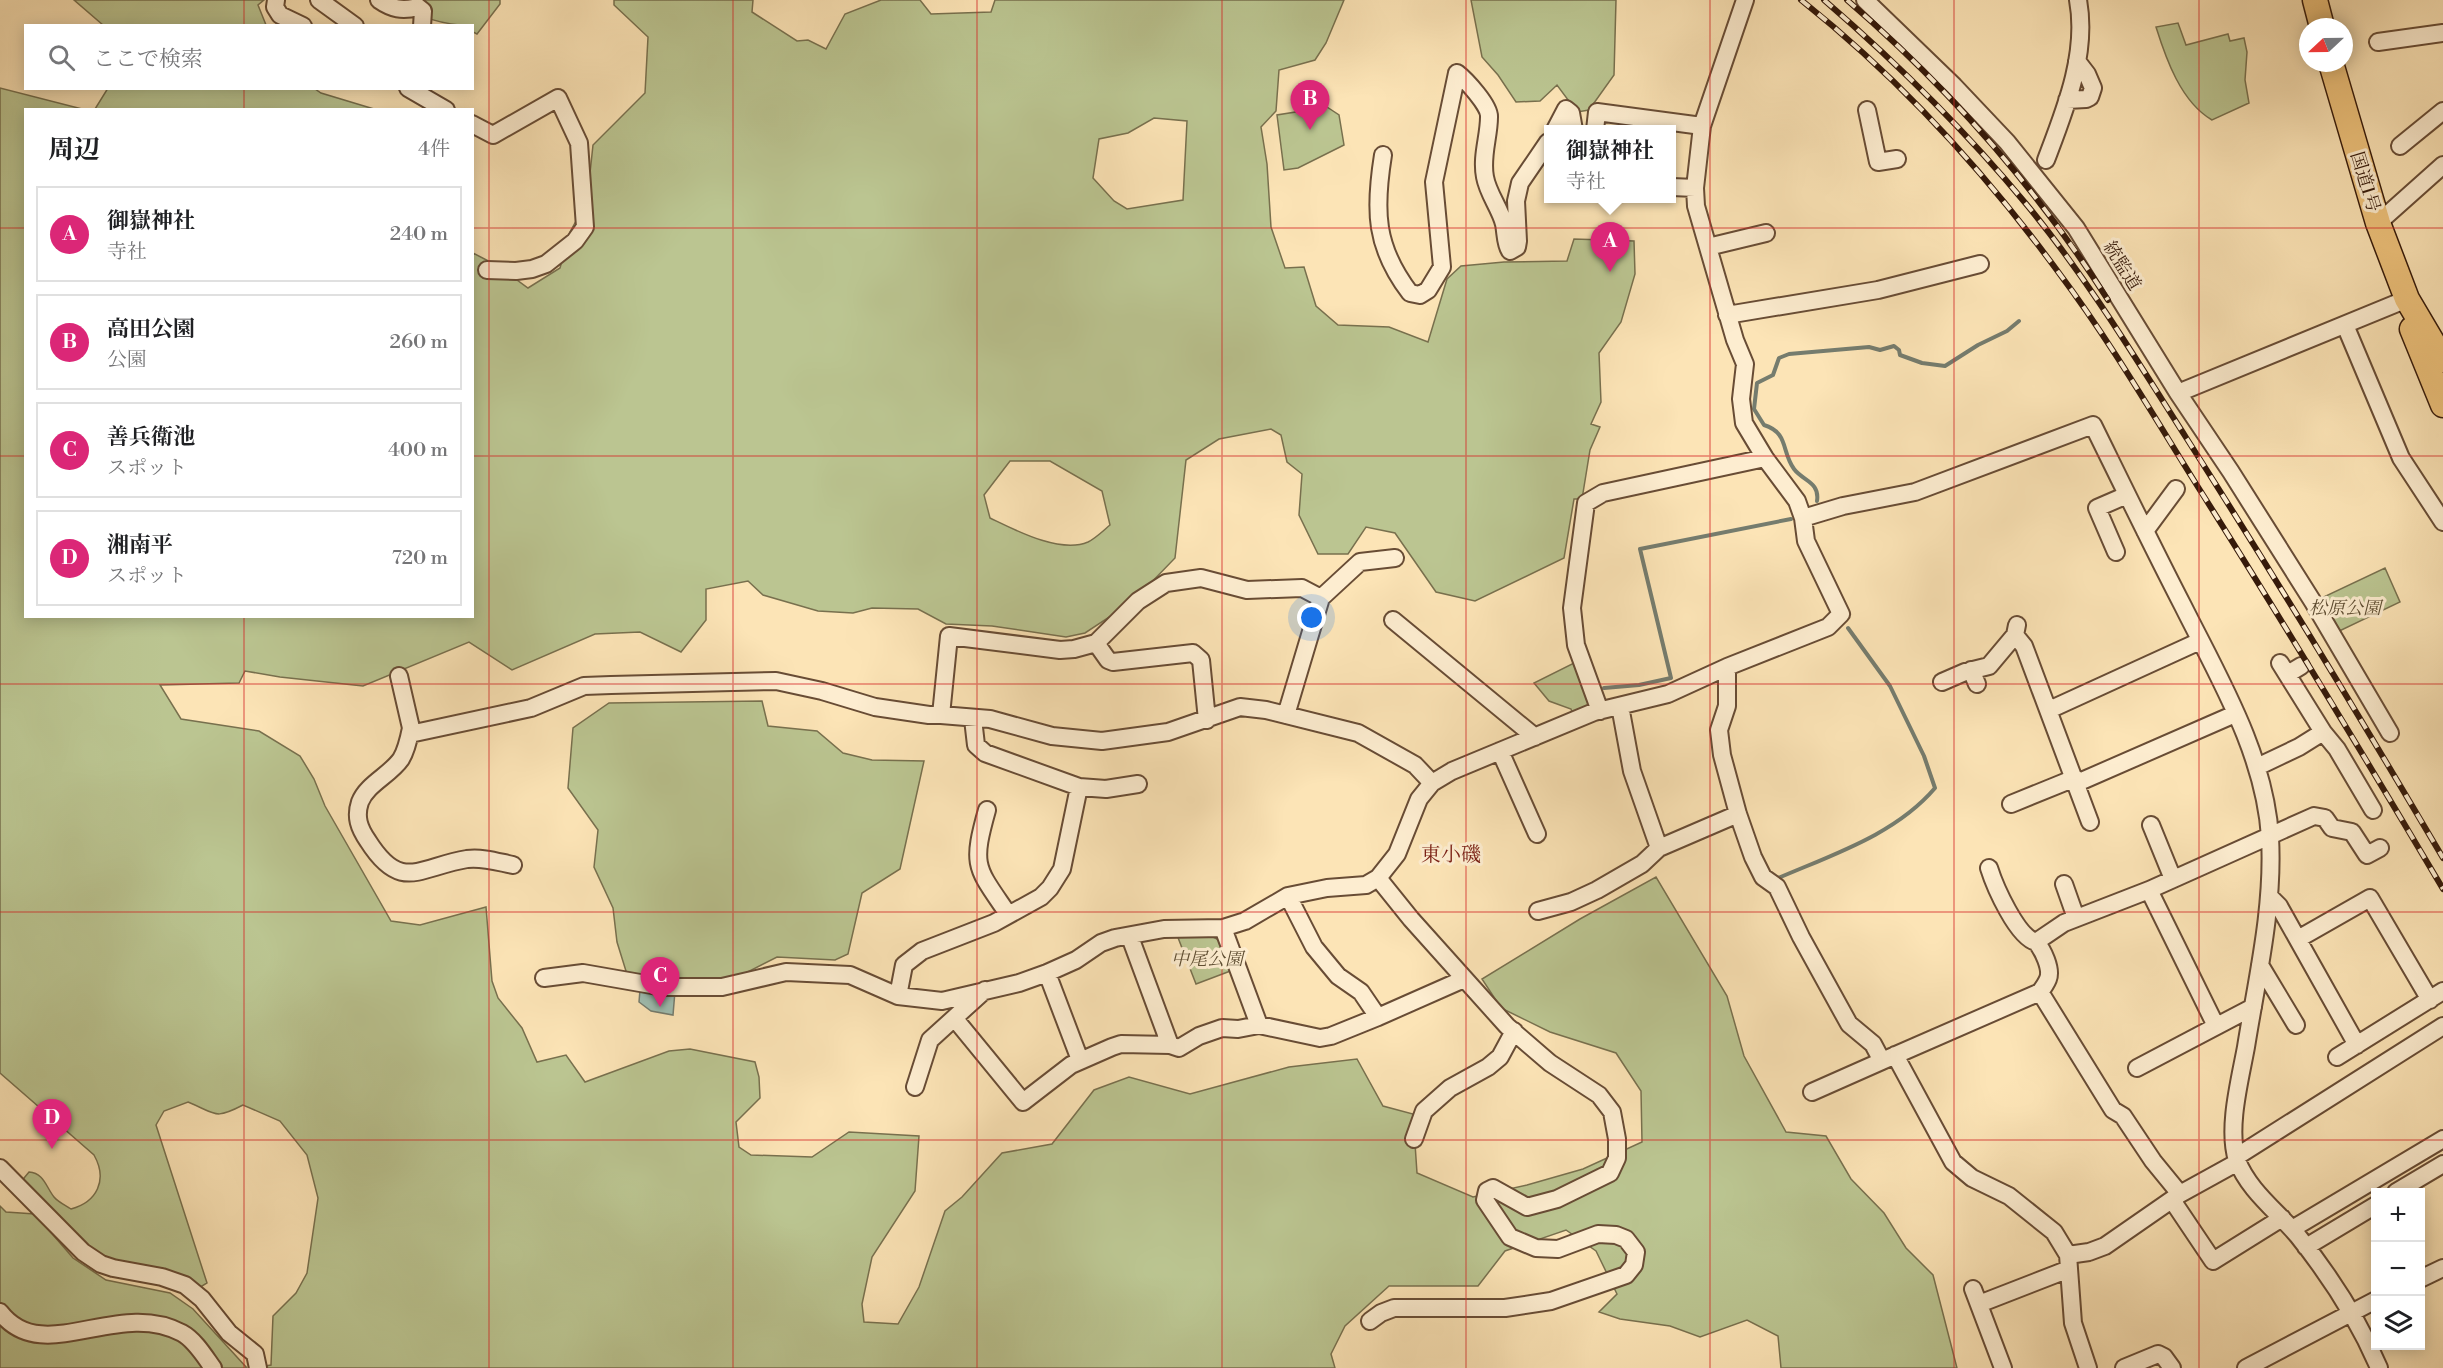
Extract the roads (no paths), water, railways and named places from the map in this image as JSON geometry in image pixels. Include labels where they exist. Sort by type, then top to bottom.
[{"type":"highway","points":[[2315,0],[2320,18]]},
{"type":"highway","name":"国道1号","points":[[2334,72],[2399,302],[2410,323],[2443,405]]},
{"type":"highway","name":"国道1号","points":[[2399,302],[2443,360]]},
{"type":"street","points":[[276,0],[274,7],[280,15],[299,24]]},
{"type":"street","points":[[319,0],[352,24]]},
{"type":"street","points":[[379,0],[390,8],[406,10],[418,7],[423,11],[422,24]]},
{"type":"street","points":[[544,978],[583,973],[663,987],[722,987],[786,972],[850,975],[898,996],[942,1001],[1018,983],[1047,973],[1076,960],[1101,943],[1115,938],[1164,929],[1222,928],[1245,921],[1288,896],[1327,888],[1366,885],[1378,878],[1397,854],[1419,799],[1432,783],[1452,771],[1600,711],[1668,694],[1727,667],[1828,627],[1845,617],[1806,541],[1803,518],[1797,501],[1765,458],[1744,423],[1741,399],[1746,369],[1727,315],[1696,206],[1695,188],[1702,126],[1744,0]]},
{"type":"street","name":"統監道","points":[[1865,0],[1954,86],[2043,185],[2076,228],[2178,393],[2313,602],[2390,734]]},
{"type":"street","points":[[2046,160],[2067,100],[2077,61],[2082,20],[2078,0]]},
{"type":"street","points":[[2378,42],[2443,33]]},
{"type":"street","points":[[1383,155],[1378,190],[1382,238],[1391,266],[1410,293],[1420,295],[1428,290],[1442,267],[1434,182],[1457,73],[1487,108],[1490,115],[1485,140],[1485,178],[1489,193],[1504,223],[1507,246],[1510,251],[1517,247],[1518,241],[1516,201],[1520,183],[1544,148]]},
{"type":"street","points":[[412,90],[443,108]]},
{"type":"street","points":[[474,125],[492,135],[558,98],[579,143],[585,227],[575,242],[546,264],[532,269],[487,270]]},
{"type":"street","points":[[1557,125],[1566,109],[1571,113],[1573,125]]},
{"type":"street","points":[[1867,110],[1878,162],[1897,159]]},
{"type":"street","points":[[2400,146],[2443,111]]},
{"type":"street","points":[[1595,125],[1597,112],[1702,126]]},
{"type":"street","points":[[2378,223],[2443,165]]},
{"type":"street","points":[[1676,187],[1695,188]]},
{"type":"street","points":[[1708,246],[1766,233]]},
{"type":"street","points":[[1727,315],[1878,290],[1980,264]]},
{"type":"street","points":[[2178,393],[2399,302]]},
{"type":"street","points":[[2345,325],[2402,458],[2443,522]]},
{"type":"street","points":[[1803,518],[1843,506],[1915,492],[2097,422],[2127,495],[2235,714],[2257,767],[2265,799],[2270,837],[2269,896],[2237,1101],[2234,1132],[2237,1159],[2249,1182],[2295,1233],[2352,1312],[2379,1368]]},
{"type":"street","points":[[1600,711],[1576,645],[1572,608],[1586,503],[1603,493],[1765,458]]},
{"type":"street","points":[[2145,531],[2176,489]]},
{"type":"street","points":[[2116,552],[2097,508],[2127,495]]},
{"type":"street","points":[[1286,715],[1321,598],[1360,562],[1395,558]]},
{"type":"street","points":[[941,715],[950,636],[1060,650],[1074,649],[1096,643],[1138,601],[1166,584],[1201,578],[1247,590],[1302,588],[1321,598]]},
{"type":"street","points":[[1393,620],[1535,737]]},
{"type":"street","points":[[1942,682],[1974,677],[1989,666],[2016,630],[2049,710],[2090,822]]},
{"type":"street","points":[[2049,710],[2200,640]]},
{"type":"street","points":[[1096,643],[1108,660],[1113,662],[1196,654],[1201,660],[1207,720]]},
{"type":"street","points":[[1727,667],[1727,706],[1719,730],[1722,755],[1752,857],[1763,877],[1777,887],[1801,937],[1849,1024],[1889,1058],[1953,1162],[1972,1178],[2009,1196],[2054,1232],[2068,1262],[2073,1323],[2088,1368]]},
{"type":"street","points":[[2290,668],[2323,732],[2337,749],[2373,810]]},
{"type":"street","points":[[399,676],[411,728],[410,734],[401,759],[363,796],[357,812],[359,827],[383,862],[393,869],[410,874],[470,859],[487,859],[513,866]]},
{"type":"street","points":[[410,734],[531,708],[584,686],[776,681],[822,691],[875,707],[929,715],[990,719],[1052,736],[1102,741],[1168,732],[1240,707],[1286,715],[1358,733],[1415,765],[1432,783]]},
{"type":"street","points":[[1620,706],[1632,771],[1659,848]]},
{"type":"street","points":[[2015,799],[2076,781],[2235,714]]},
{"type":"street","points":[[973,719],[976,745],[985,753],[1080,787],[1106,789],[1138,784]]},
{"type":"street","points":[[2257,767],[2299,747],[2323,732]]},
{"type":"street","points":[[1500,751],[1537,834]]},
{"type":"street","points":[[898,996],[904,965],[922,951],[994,923],[1041,897],[1062,869],[1080,787]]},
{"type":"street","points":[[987,810],[977,846],[978,864],[1008,914]]},
{"type":"street","points":[[1538,911],[1571,902],[1642,864],[1659,848],[1738,814]]},
{"type":"street","points":[[2036,942],[2064,923],[2149,890],[2314,816],[2325,819],[2332,828],[2352,832],[2369,854]]},
{"type":"street","points":[[2151,825],[2173,879]]},
{"type":"street","points":[[1812,1092],[2040,992],[2049,978],[2041,949],[2036,942],[2028,939],[2016,923],[1989,868]]},
{"type":"street","points":[[1370,1321],[1381,1312],[1394,1308],[1505,1308],[1551,1301],[1626,1275],[1634,1264],[1636,1252],[1626,1239],[1616,1235],[1598,1234],[1558,1249],[1536,1248],[1510,1237],[1485,1200],[1487,1191],[1493,1188],[1527,1207],[1557,1199],[1610,1173],[1617,1158],[1617,1138],[1612,1112],[1599,1095],[1550,1063],[1514,1031],[1464,980],[1378,878]]},
{"type":"street","points":[[2064,884],[2076,918]]},
{"type":"street","points":[[2149,890],[2216,1026]]},
{"type":"street","points":[[1288,896],[1314,947],[1338,976],[1361,992],[1378,1017]]},
{"type":"street","points":[[2269,896],[2279,906],[2357,1045]]},
{"type":"street","points":[[2298,939],[2370,898],[2437,996],[2337,1058]]},
{"type":"street","points":[[1222,928],[1259,1025]]},
{"type":"street","points":[[1130,937],[1170,1045]]},
{"type":"street","points":[[2260,965],[2296,1025]]},
{"type":"street","points":[[1047,973],[1080,1060]]},
{"type":"street","points":[[955,1019],[1023,1102],[1071,1065],[1121,1044],[1170,1045],[1179,1048],[1199,1036],[1222,1028],[1238,1029],[1259,1025],[1320,1038],[1378,1017],[1464,980]]},
{"type":"street","points":[[915,1087],[930,1040],[985,990]]},
{"type":"street","points":[[2040,992],[2113,1110],[2123,1116],[2153,1161],[2213,1261],[2371,1207]]},
{"type":"street","points":[[2137,1068],[2253,1006]]},
{"type":"street","points":[[2003,1368],[1976,1297],[2105,1246],[2176,1197],[2443,1026]]},
{"type":"street","points":[[1414,1139],[1424,1111],[1450,1088],[1488,1067],[1500,1057],[1514,1031]]},
{"type":"street","points":[[2295,1233],[2442,1152]]},
{"type":"street","points":[[2401,1188],[2442,1152]]},
{"type":"street","points":[[0,1168],[72,1242],[92,1258],[113,1268],[174,1280],[194,1292],[229,1333],[255,1354],[258,1368]]},
{"type":"street","points":[[2425,1277],[2443,1268]]},
{"type":"street","points":[[2246,1368],[2371,1302]]},
{"type":"street","points":[[0,1312],[12,1331],[22,1338],[49,1346],[118,1327],[140,1324],[162,1325],[184,1334],[213,1368]]},
{"type":"street","points":[[2124,1368],[2160,1354],[2172,1368]]},
{"type":"waterway","points":[[1817,501],[1816,490],[1794,469],[1781,438],[1772,428],[1764,425],[1754,409],[1757,383],[1773,375],[1779,358],[1789,354],[1869,347],[1880,350],[1894,346],[1899,350],[1900,355],[1922,363],[1945,366],[1978,345],[2007,331],[2019,321]]},
{"type":"waterway","points":[[1604,688],[1639,685],[1671,678],[1640,549],[1791,519]]},
{"type":"waterway","points":[[1776,879],[1840,852],[1882,831],[1901,819],[1935,788],[1924,756],[1890,686],[1848,628]]},
{"type":"railway","points":[[1801,0],[1872,61],[1939,128],[2031,235],[2078,299],[2131,378],[2443,889]]},
{"type":"railway","points":[[1824,0],[1878,48],[1955,124],[2027,205],[2091,290],[2252,543],[2443,858]]},
{"type":"railway","points":[[1847,0],[1920,68],[1988,140],[2051,218],[2108,300]]},
{"type":"place","name":"高田公園","points":[[1310,130]]},
{"type":"place","name":"御嶽神社","points":[[1610,272]]},
{"type":"place","name":"善兵衛池","points":[[660,1007]]},
{"type":"place","name":"湘南平","points":[[52,1149]]},
{"type":"district","name":"東小磯","points":[[1451,855]]},
{"type":"park label","name":"松原公園","points":[[2345,608]]},
{"type":"park label","name":"中尾公園","points":[[1207,959]]}]
